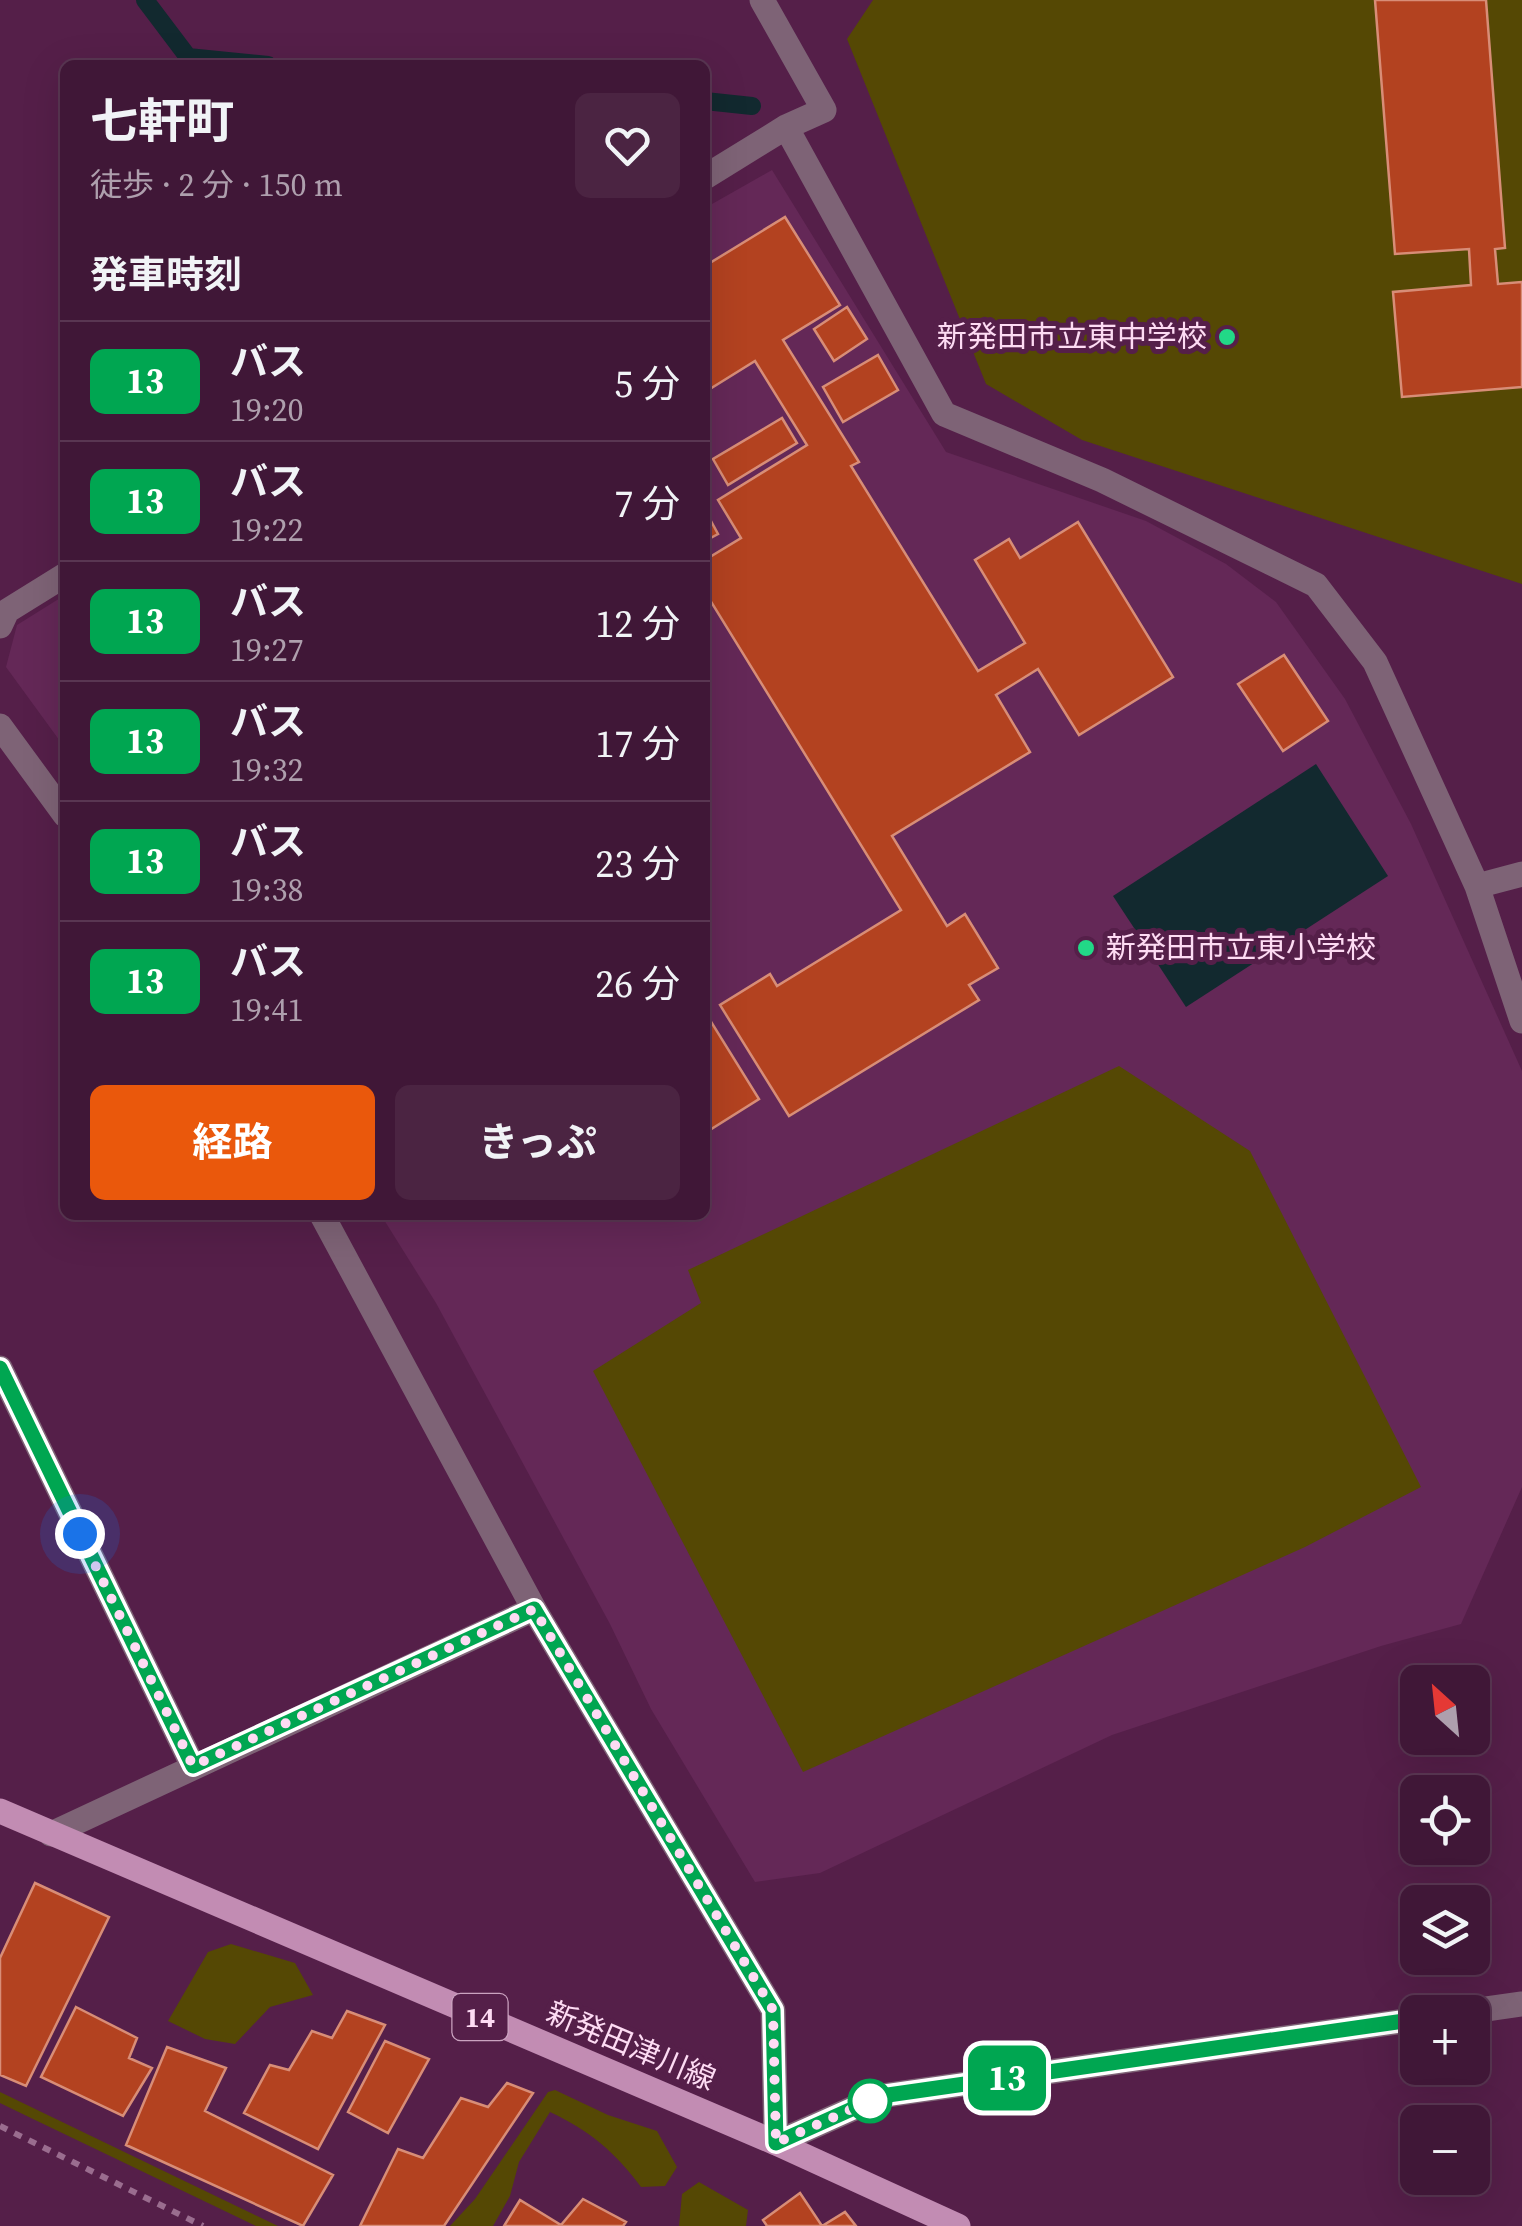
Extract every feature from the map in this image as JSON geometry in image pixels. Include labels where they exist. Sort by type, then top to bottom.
[{"type":"main road","name":"新発田津川線","points":[[0,1811],[776,2143],[958,2226]]},
{"type":"street","points":[[710,174],[786,127],[824,110],[762,0]]},
{"type":"street","points":[[786,127],[944,414],[1102,480],[1316,585],[1375,662],[1477,886],[1522,1021]]},
{"type":"street","points":[[0,626],[6,611],[60,577]]},
{"type":"street","points":[[0,726],[60,808]]},
{"type":"street","points":[[1477,886],[1522,874]]},
{"type":"street","points":[[325,1220],[534,1609],[773,2010],[776,2143],[881,2096],[1400,2022]]},
{"type":"street","points":[[0,1368],[193,1766]]},
{"type":"street","points":[[51,1834],[534,1609]]},
{"type":"street","points":[[1490,2008],[1522,2004]]},
{"type":"path","points":[[0,2126],[203,2226]]},
{"type":"shaded area","name":"新発田市立東中学校","points":[[873,0],[1522,0],[1522,584],[1082,440],[986,384],[847,39]]},
{"type":"shaded area","name":"新発田市立東小学校","points":[[772,170],[946,452],[1146,521],[1226,564],[1276,602],[1345,699],[1411,824],[1522,1071],[1522,1487],[1461,1624],[1381,1646],[1112,1735],[820,1873],[755,1882],[651,1709],[610,1624],[436,1303],[384,1220],[710,1220],[710,205]]},
{"type":"shaded area","points":[[60,598],[60,741],[6,667],[17,625]]},
{"type":"shaded area","points":[[1316,764],[1388,876],[1186,1007],[1113,896]]},
{"type":"shaded area","points":[[1119,1066],[1250,1151],[1421,1487],[1305,1547],[803,1772],[593,1371],[701,1303],[688,1270]]},
{"type":"shaded area","points":[[231,1944],[295,1963],[313,1995],[270,2007],[235,2044],[205,2039],[168,2021],[208,1952]]},
{"type":"shaded area","points":[[555,2090],[608,2115],[657,2131],[677,2167],[665,2186],[641,2187],[601,2144],[550,2112],[519,2162],[510,2196],[493,2226],[450,2226],[475,2199],[548,2092]]},
{"type":"shaded area","points":[[0,2092],[278,2226],[256,2226],[33,2119],[0,2103]]},
{"type":"shaded area","points":[[699,2182],[748,2210],[746,2226],[679,2226],[682,2194]]},
{"type":"building","points":[[1375,0],[1486,0],[1505,248],[1495,249],[1498,284],[1522,282],[1522,387],[1402,397],[1393,292],[1471,285],[1469,249],[1395,254]]},
{"type":"building","points":[[785,217],[840,305],[783,340],[859,462],[851,466],[978,671],[1025,643],[975,560],[1009,539],[1020,558],[1078,522],[1173,677],[1079,735],[1038,669],[996,695],[1030,752],[892,836],[947,926],[965,914],[998,968],[969,985],[979,1000],[789,1116],[720,1005],[770,974],[777,986],[901,910],[710,600],[710,557],[741,538],[718,500],[807,445],[755,361],[710,389],[710,263]]},
{"type":"building","points":[[847,307],[867,339],[834,361],[814,329]]},
{"type":"building","points":[[878,355],[898,390],[843,422],[823,387]]},
{"type":"building","points":[[782,418],[797,443],[728,485],[713,459]]},
{"type":"building","points":[[710,519],[718,534],[710,538]]},
{"type":"building","points":[[1284,655],[1328,721],[1283,751],[1238,684]]},
{"type":"building","points":[[710,1020],[759,1099],[710,1130]]},
{"type":"building","points":[[35,1883],[109,1917],[26,2086],[0,2075],[0,1958]]},
{"type":"building","points":[[76,2007],[137,2038],[129,2058],[152,2068],[123,2116],[41,2077]]},
{"type":"building","points":[[347,2011],[385,2025],[318,2149],[244,2113],[270,2065],[289,2070],[312,2031],[332,2038]]},
{"type":"building","points":[[385,2041],[429,2059],[388,2133],[348,2112]]},
{"type":"building","points":[[167,2047],[226,2068],[205,2111],[333,2175],[303,2226],[126,2145]]},
{"type":"building","points":[[507,2083],[533,2093],[444,2226],[360,2226],[398,2149],[423,2158],[461,2098],[488,2107]]},
{"type":"building","points":[[800,2193],[822,2226],[767,2226],[763,2220]]},
{"type":"building","points":[[583,2199],[626,2222],[623,2226],[504,2226],[520,2200],[561,2225]]},
{"type":"building","points":[[845,2212],[856,2226],[822,2226]]},
{"type":"waterway","points":[[145,0],[188,57],[218,60]]},
{"type":"waterway","points":[[710,102],[752,106]]},
{"type":"bus line","name":"13","points":[[0,1368],[193,1766],[534,1609],[773,2010],[776,2143],[881,2096],[1400,2022]]},
{"type":"place","name":"新発田市立東中学校","points":[[1227,337]]},
{"type":"place","name":"新発田市立東小学校","points":[[1086,948]]},
{"type":"route","points":[[80,1534],[193,1766],[534,1609],[773,2010],[776,2143],[881,2096],[870,2101]]}]
